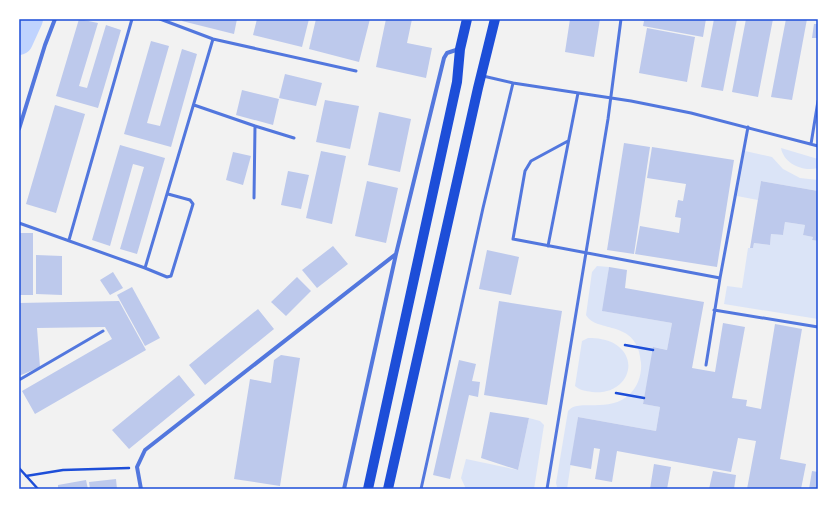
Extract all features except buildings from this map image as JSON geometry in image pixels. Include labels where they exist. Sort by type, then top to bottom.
[{"type":"main road","points":[[368,489],[457,82],[460,50],[467,19]]},
{"type":"main road","points":[[388,489],[478,88],[495,19]]},
{"type":"street","points":[[19,129],[45,45],[55,19]]},
{"type":"street","points":[[344,489],[396,254],[444,58],[447,53],[460,50]]},
{"type":"street","points":[[141,489],[137,467],[145,450],[396,254]]},
{"type":"lane","points":[[69,240],[132,19]]},
{"type":"lane","points":[[160,19],[213,39],[356,71]]},
{"type":"lane","points":[[547,489],[611,99],[621,19]]},
{"type":"lane","points":[[145,268],[213,39]]},
{"type":"lane","points":[[481,76],[514,83],[661,107],[748,127],[818,146]]},
{"type":"lane","points":[[421,489],[483,208],[514,83]]},
{"type":"lane","points":[[548,246],[578,93]]},
{"type":"lane","points":[[811,144],[818,101]]},
{"type":"lane","points":[[194,105],[294,138]]},
{"type":"lane","points":[[254,198],[255,126]]},
{"type":"lane","points":[[706,365],[714,310],[748,127]]},
{"type":"lane","points":[[568,141],[531,161],[525,171],[512,239],[720,278]]},
{"type":"lane","points":[[19,223],[167,277],[171,276],[194,204],[190,200],[168,194]]},
{"type":"lane","points":[[714,310],[818,327]]},
{"type":"lane","points":[[19,380],[103,331]]},
{"type":"path","points":[[625,345],[653,350]]},
{"type":"path","points":[[616,393],[644,398]]},
{"type":"path","points":[[19,468],[38,489]]},
{"type":"path","points":[[26,476],[63,470],[127,468]]},
{"type":"shaded area","points":[[781,148],[818,159],[818,168],[806,169],[795,166],[786,158]]},
{"type":"shaded area","points":[[745,151],[772,157],[783,169],[800,178],[818,180],[818,191],[761,181],[758,200],[737,196]]},
{"type":"shaded area","points":[[785,222],[805,225],[803,235],[813,237],[812,240],[818,241],[818,319],[724,304],[727,286],[742,288],[748,248],[753,248],[754,243],[770,245],[771,234],[783,235]]},
{"type":"shaded area","points":[[597,266],[609,267],[603,311],[672,323],[667,350],[654,347],[643,404],[660,407],[656,431],[578,417],[567,489],[557,487],[556,483],[568,411],[573,407],[604,405],[622,400],[630,394],[635,387],[639,380],[641,371],[638,349],[633,339],[616,329],[591,321],[586,315],[592,272]]},
{"type":"shaded area","points":[[588,338],[602,339],[612,342],[623,351],[627,359],[628,368],[626,376],[621,383],[613,389],[604,392],[592,392],[575,386],[582,341]]},
{"type":"shaded area","points":[[529,418],[540,421],[544,425],[534,489],[466,489],[461,478],[466,459],[518,470]]},
{"type":"waterway","points":[[19,41],[29,19]]}]
